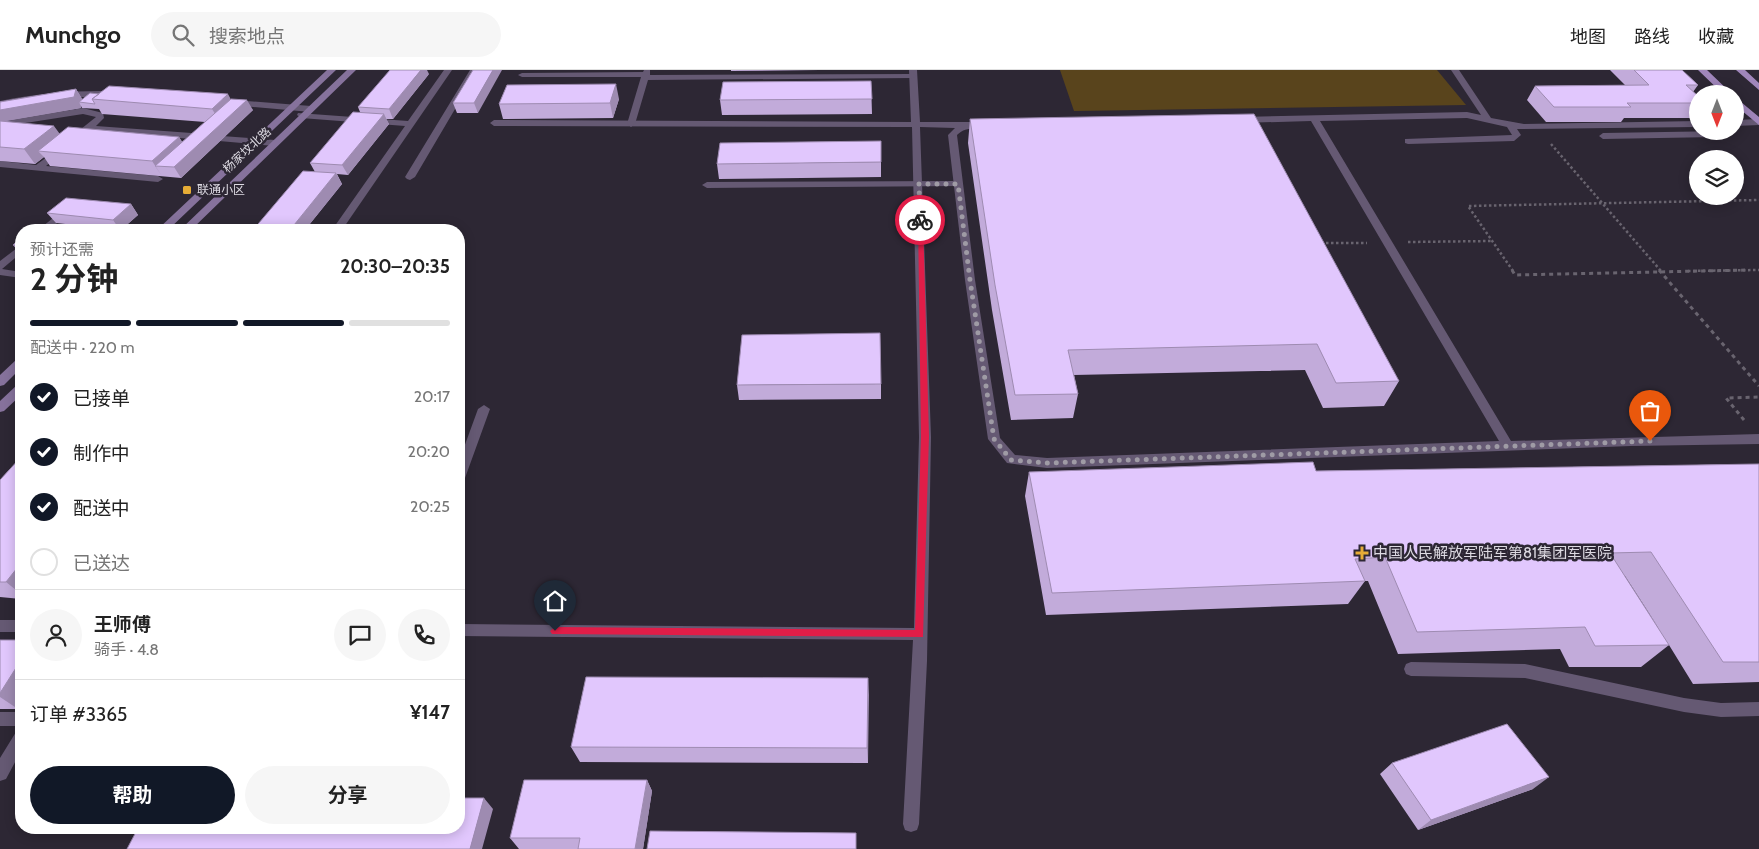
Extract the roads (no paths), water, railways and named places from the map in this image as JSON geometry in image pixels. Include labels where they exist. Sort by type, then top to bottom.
[{"type":"main road","name":"杨家坟北路","points":[[168,224],[332,70]]},
{"type":"main road","name":"杨家坟北路","points":[[191,224],[352,70]]},
{"type":"main road","points":[[1702,70],[1718,85]]},
{"type":"main road","points":[[1740,70],[1758,84]]},
{"type":"main road","points":[[1744,108],[1759,122]]},
{"type":"main road","points":[[0,382],[15,368]]},
{"type":"main road","points":[[0,408],[15,394]]},
{"type":"street","points":[[341,224],[448,70]]},
{"type":"street","points":[[410,177],[474,70]]},
{"type":"street","points":[[1455,70],[1488,119]]},
{"type":"street","points":[[522,75],[913,73],[919,184],[925,436],[920,634],[911,824]]},
{"type":"street","points":[[631,124],[646,74]]},
{"type":"street","points":[[0,104],[24,98],[89,92],[125,95]]},
{"type":"street","points":[[227,102],[289,111],[411,124]]},
{"type":"street","points":[[0,124],[83,111],[100,115],[100,118],[39,167]]},
{"type":"street","points":[[1226,120],[1467,115],[1511,126],[1689,124]]},
{"type":"street","points":[[1314,118],[1507,445]]},
{"type":"street","points":[[1744,123],[1759,122]]},
{"type":"street","points":[[494,123],[999,124]]},
{"type":"street","points":[[970,125],[955,131],[952,135],[970,280],[994,439],[1011,460],[1047,463],[1507,445],[1759,439]]},
{"type":"street","points":[[1408,142],[1514,138],[1517,135],[1511,126]]},
{"type":"street","points":[[88,128],[205,138]]},
{"type":"street","points":[[1603,136],[1689,134]]},
{"type":"street","points":[[222,139],[275,143]]},
{"type":"street","points":[[0,164],[158,178]]},
{"type":"street","points":[[707,185],[958,184]]},
{"type":"street","points":[[50,224],[73,205]]},
{"type":"street","points":[[0,266],[15,253]]},
{"type":"street","points":[[0,272],[15,273]]},
{"type":"street","points":[[465,461],[484,409]]},
{"type":"street","points":[[0,626],[15,626]]},
{"type":"street","points":[[465,630],[920,634]]},
{"type":"street","points":[[1411,669],[1525,671],[1684,706],[1721,710],[1759,709]]},
{"type":"street","points":[[0,719],[15,719]]},
{"type":"street","points":[[0,773],[15,747]]},
{"type":"place","name":"联通小区","points":[[187,190]]},
{"type":"place","name":"中国人民解放军陆军第81集团军医院","points":[[1362,553]]}]
